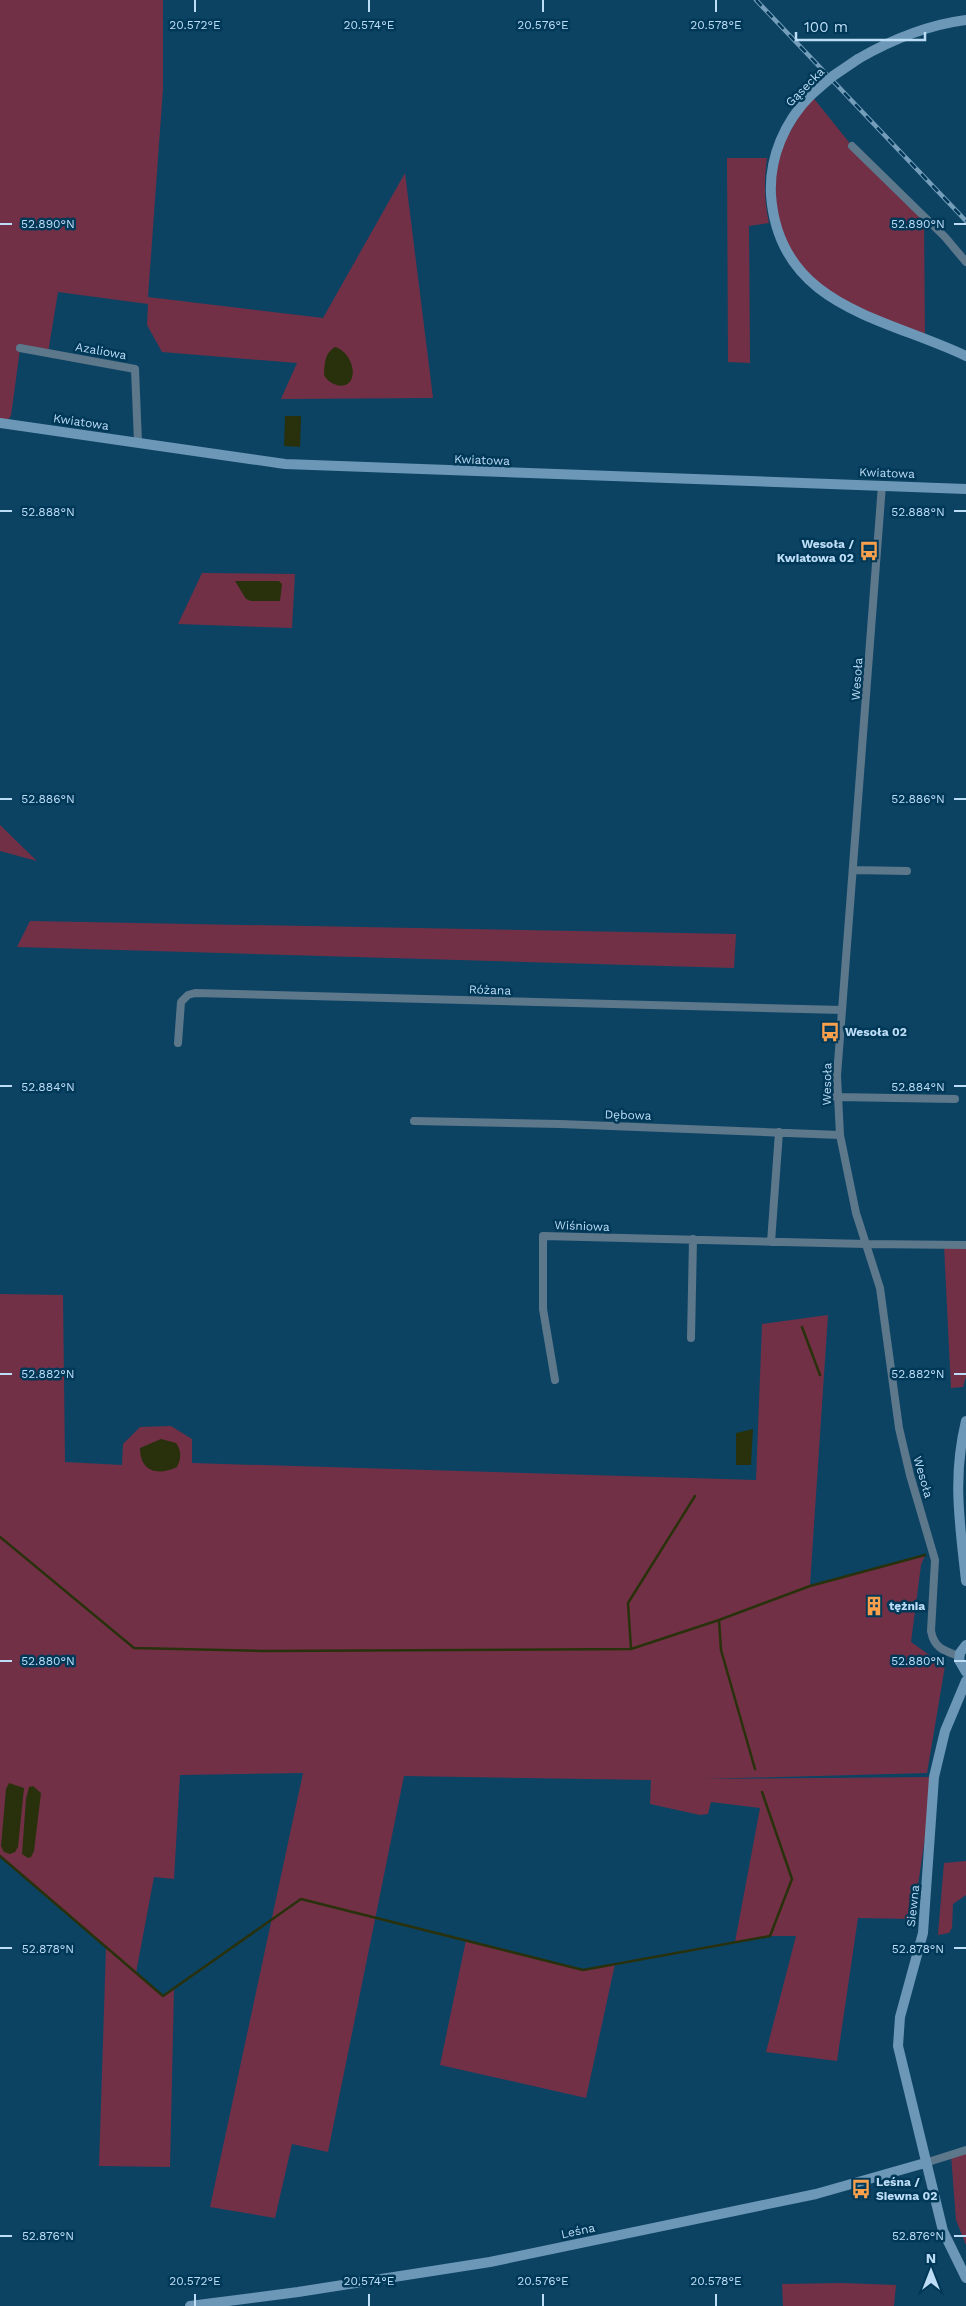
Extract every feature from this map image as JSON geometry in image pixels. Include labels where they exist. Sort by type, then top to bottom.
[{"type":"street","name":"Gąsecka","points":[[966,20],[920,30],[894,40],[858,59],[833,76],[811,95],[793,116],[779,142],[770,184],[776,223],[791,259],[821,292],[842,305],[966,356]]},
{"type":"street","points":[[852,146],[945,237],[966,262]]},
{"type":"street","name":"Azaliowa","points":[[20,348],[135,368],[138,442]]},
{"type":"street","name":"Kwiatowa","points":[[0,423],[285,464],[322,467],[966,489]]},
{"type":"street","name":"Wesoła","points":[[882,485],[836,1097],[840,1135],[856,1213],[880,1288],[899,1428],[910,1475],[935,1560],[931,1631],[933,1640],[944,1652],[959,1656]]},
{"type":"street","points":[[854,870],[907,871]]},
{"type":"street","name":"Różana","points":[[178,1043],[181,1002],[188,995],[195,993],[842,1010]]},
{"type":"street","points":[[836,1097],[955,1099]]},
{"type":"street","name":"Dębowa","points":[[414,1121],[840,1135]]},
{"type":"street","points":[[771,1242],[779,1132]]},
{"type":"street","name":"Wiśniowa","points":[[555,1380],[543,1309],[543,1236],[966,1245]]},
{"type":"street","points":[[691,1338],[693,1239]]},
{"type":"street","points":[[966,1420],[958,1456],[957,1477],[966,1581]]},
{"type":"street","points":[[966,1645],[959,1656],[960,1665],[966,1672]]},
{"type":"street","name":"Siewna","points":[[966,1681],[945,1732],[934,1777],[927,1894],[922,1933],[898,2031],[898,2046],[925,2163],[947,2242],[966,2278]]},
{"type":"street","name":"Leśna","points":[[190,2306],[308,2291],[481,2264],[816,2194],[966,2150]]},
{"type":"shaded area","points":[[0,0],[163,0],[163,89],[148,297],[323,318],[405,173],[433,398],[281,399],[297,363],[162,352],[147,325],[148,304],[58,292],[48,353],[20,349],[11,416],[4,424],[0,423]]},
{"type":"shaded area","points":[[811,95],[852,146],[924,217],[925,338],[863,314],[805,276],[776,223],[775,158]]},
{"type":"shaded area","points":[[727,158],[767,158],[765,191],[769,223],[749,226],[750,363],[728,362]]},
{"type":"shaded area","points":[[335,347],[347,356],[353,370],[351,380],[341,386],[329,381],[324,375],[327,356]]},
{"type":"shaded area","points":[[285,416],[301,416],[300,447],[284,446]]},
{"type":"shaded area","points":[[202,573],[295,574],[292,628],[178,624]]},
{"type":"shaded area","points":[[235,581],[279,581],[282,584],[280,601],[251,601],[246,599]]},
{"type":"shaded area","points":[[0,825],[37,861],[0,851]]},
{"type":"shaded area","points":[[30,921],[736,934],[734,968],[17,947]]},
{"type":"shaded area","points":[[944,1245],[966,1246],[966,1377],[963,1387],[951,1388]]},
{"type":"shaded area","points":[[0,1294],[63,1295],[65,1462],[122,1465],[123,1444],[140,1427],[171,1426],[192,1439],[192,1463],[756,1480],[762,1324],[828,1315],[810,1585],[925,1555],[921,1565],[911,1642],[945,1666],[927,1773],[703,1779],[934,1777],[913,1919],[858,1918],[837,2061],[766,2052],[796,1936],[770,1936],[735,1942],[760,1808],[711,1802],[708,1814],[700,1815],[650,1804],[651,1780],[404,1776],[328,2152],[292,2144],[275,2218],[210,2207],[303,1773],[180,1775],[174,1879],[154,1877],[136,1973],[163,1996],[174,1988],[170,2167],[99,2166],[106,1947],[0,1856]]},
{"type":"shaded area","points":[[753,1429],[751,1465],[736,1465],[736,1433]]},
{"type":"shaded area","points":[[161,1439],[176,1443],[180,1452],[180,1458],[177,1467],[170,1470],[151,1470],[143,1462],[140,1448]]},
{"type":"shaded area","points":[[9,1783],[24,1788],[18,1847],[15,1852],[10,1854],[4,1852],[1,1846],[6,1789]]},
{"type":"shaded area","points":[[33,1786],[41,1793],[34,1851],[31,1857],[28,1858],[22,1854],[26,1799],[29,1787]]},
{"type":"shaded area","points":[[966,1861],[966,1895],[953,1904],[952,1928],[949,1933],[938,1935],[944,1863]]},
{"type":"shaded area","points":[[466,1940],[583,1970],[615,1964],[586,2098],[440,2065]]},
{"type":"shaded area","points":[[966,2150],[966,2245],[956,2220],[951,2155]]},
{"type":"shaded area","points":[[842,2283],[896,2285],[894,2306],[783,2306],[782,2284]]},
{"type":"waterway","points":[[802,1327],[820,1375]]},
{"type":"waterway","points":[[631,1649],[628,1603],[695,1496]]},
{"type":"waterway","points":[[0,1537],[134,1648],[264,1651],[631,1649],[719,1620]]},
{"type":"waterway","points":[[755,1769],[721,1650],[719,1620],[810,1586],[925,1555]]},
{"type":"waterway","points":[[0,1856],[163,1996],[301,1899],[583,1970],[770,1936],[792,1879],[762,1792]]},
{"type":"railway","points":[[756,0],[966,221]]},
{"type":"place","name":"Wesoła / Kwiatowa 02","points":[[869,551]]},
{"type":"place","name":"Wesoła 02","points":[[830,1032]]},
{"type":"place","name":"tężnia","points":[[874,1606]]},
{"type":"place","name":"Leśna / Siewna 02","points":[[861,2189]]}]
